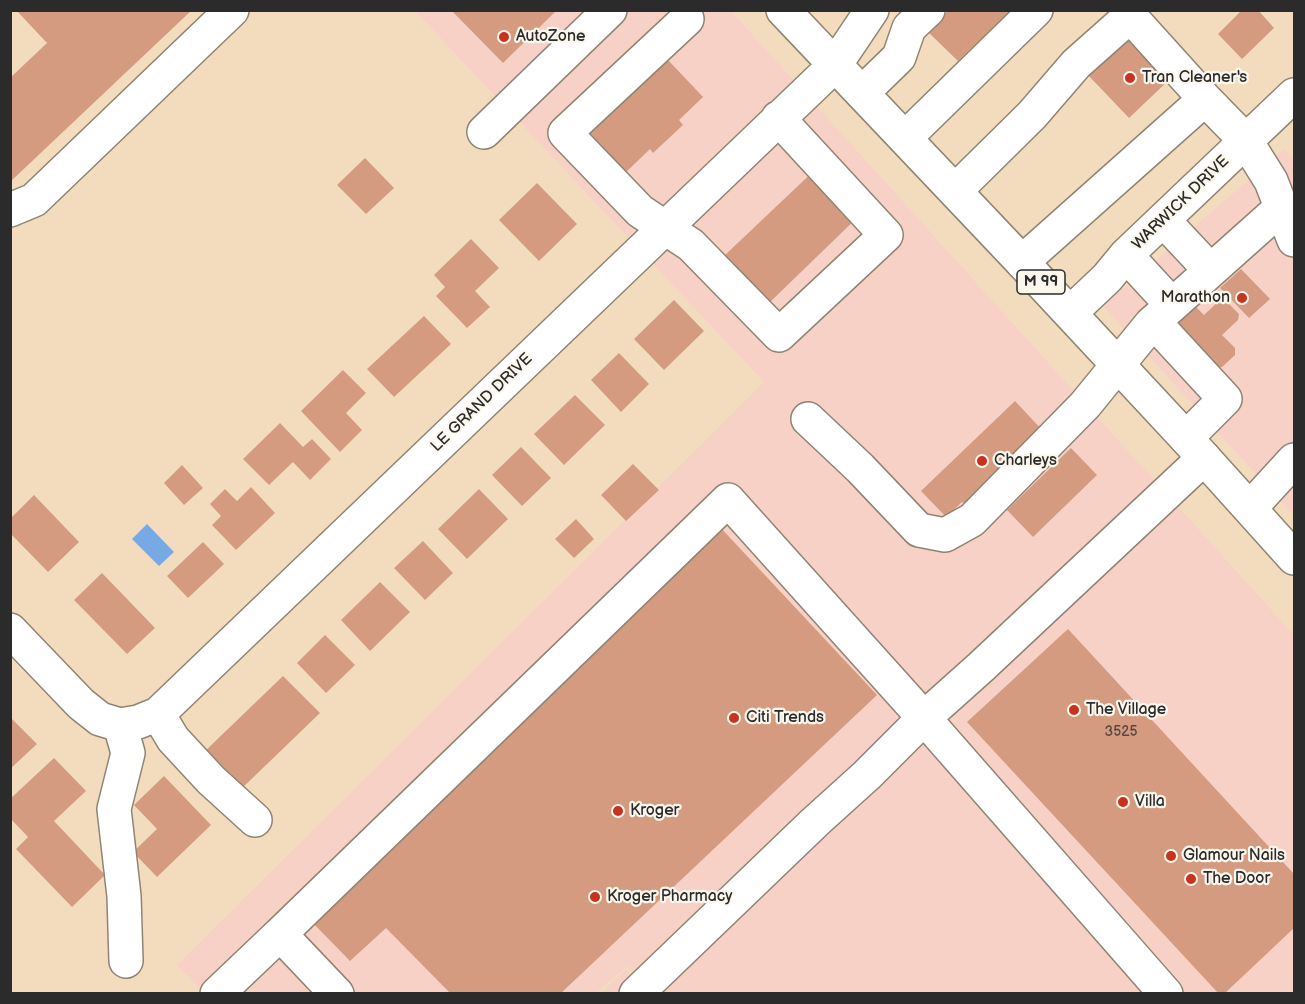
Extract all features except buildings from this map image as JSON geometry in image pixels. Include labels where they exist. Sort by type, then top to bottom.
[{"type":"street","points":[[10,210],[34,200],[232,10]]},
{"type":"street","points":[[484,132],[610,10]]},
{"type":"street","name":"M 99","points":[[783,10],[1070,313],[1294,556]]},
{"type":"street","name":"LE GRAND DRIVE","points":[[120,725],[138,722],[158,714],[835,64],[873,10]]},
{"type":"street","points":[[862,93],[899,57],[909,28],[928,10]]},
{"type":"street","points":[[905,138],[1036,10]]},
{"type":"street","points":[[955,191],[1032,115],[1076,64],[1127,13],[1246,141],[1271,181],[1294,240]]},
{"type":"street","points":[[687,19],[565,133],[640,211],[691,244],[779,335],[886,235],[778,118]]},
{"type":"street","name":"WARWICK DRIVE","points":[[1070,313],[1107,278],[1126,255],[1294,95]]},
{"type":"street","points":[[1022,262],[1205,99]]},
{"type":"street","points":[[808,419],[860,468],[919,530],[945,535],[972,520],[1085,405],[1117,364],[1163,313],[1282,207]]},
{"type":"street","points":[[1163,220],[1210,270]]},
{"type":"street","points":[[636,993],[867,775],[924,718],[981,668],[1195,448],[1225,399],[1163,313],[1126,255]]},
{"type":"street","points":[[1250,508],[1294,460]]},
{"type":"street","points":[[218,993],[728,500],[1166,993]]},
{"type":"street","points":[[10,630],[81,704],[100,719],[120,725],[128,753],[114,809],[124,896],[126,961]]},
{"type":"street","points":[[158,714],[173,739],[211,780],[255,820]]},
{"type":"street","points":[[280,934],[337,993]]},
{"type":"shaded area","points":[[415,11],[731,11],[1294,635],[1294,993],[652,994],[627,966],[596,993],[204,994],[177,965],[764,382]]},
{"type":"shaded area","points":[[1284,149],[1294,159],[1294,516],[1103,306]]},
{"type":"shaded area","points":[[626,969],[648,993],[600,994]]},
{"type":"water","points":[[147,524],[174,552],[159,566],[132,539]]},
{"type":"place","name":"AutoZone","points":[[504,37]]},
{"type":"place","name":"Tran Cleaner's","points":[[1130,78]]},
{"type":"place","name":"Marathon","points":[[1242,298]]},
{"type":"place","name":"Charleys","points":[[982,461]]},
{"type":"place","name":"The Village","points":[[1074,710]]},
{"type":"place","name":"Citi Trends","points":[[734,718]]},
{"type":"place","name":"Villa","points":[[1123,802]]},
{"type":"place","name":"Kroger","points":[[618,811]]},
{"type":"place","name":"Glamour Nails","points":[[1171,856]]},
{"type":"place","name":"The Door","points":[[1191,879]]},
{"type":"place","name":"Kroger Pharmacy","points":[[595,897]]}]
